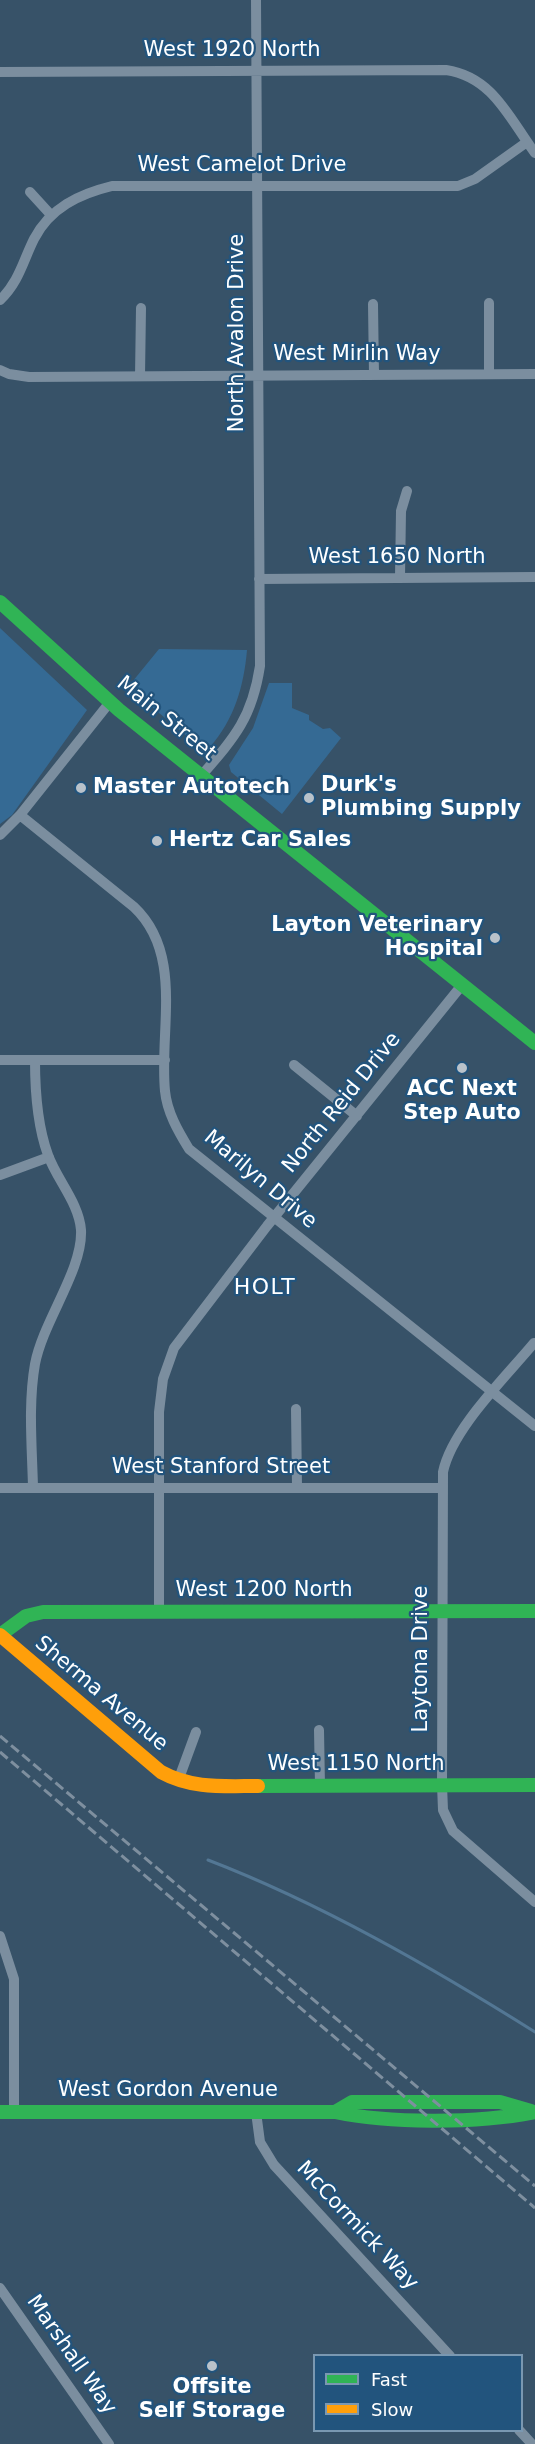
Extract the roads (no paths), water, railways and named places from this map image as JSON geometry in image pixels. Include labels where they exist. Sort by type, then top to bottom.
[{"type":"main road","name":"Main Street","points":[[0,602],[110,702],[201,776],[254,815],[535,1043]]},
{"type":"main road","name":"West 1200 North","points":[[0,1635],[26,1616],[43,1612],[535,1611]]},
{"type":"main road","name":"Sherma Avenue","points":[[0,1635],[161,1772],[178,1781]]},
{"type":"main road","name":"West 1150 North","points":[[178,1781],[198,1786],[535,1785]]},
{"type":"main road","name":"West Gordon Avenue","points":[[0,2112],[335,2112],[368,2119],[505,2118],[535,2112]]},
{"type":"street","name":"North Avalon Drive","points":[[201,776],[248,716],[256,693],[260,666],[256,0]]},
{"type":"street","name":"West 1920 North","points":[[0,72],[446,70],[463,73],[482,82],[527,142]]},
{"type":"street","name":"West Camelot Drive","points":[[0,300],[22,272],[34,239],[51,215],[72,199],[90,191],[112,186],[458,186],[475,179],[527,142]]},
{"type":"street","points":[[527,142],[535,153]]},
{"type":"street","points":[[30,192],[51,215]]},
{"type":"street","points":[[489,303],[489,374]]},
{"type":"street","points":[[373,304],[374,375]]},
{"type":"street","points":[[141,308],[141,376]]},
{"type":"street","name":"West Mirlin Way","points":[[0,370],[29,377],[535,374]]},
{"type":"street","points":[[400,577],[400,511],[407,491]]},
{"type":"street","name":"West 1650 North","points":[[259,579],[535,577]]},
{"type":"street","points":[[0,835],[20,816],[110,702]]},
{"type":"street","name":"Marilyn Drive","points":[[20,816],[146,918],[162,951],[164,968],[165,1091],[169,1110],[189,1149],[535,1426]]},
{"type":"street","name":"North Reid Drive","points":[[159,1612],[159,1412],[163,1379],[174,1348],[274,1218],[462,985]]},
{"type":"street","points":[[0,1060],[165,1059]]},
{"type":"street","points":[[33,1488],[32,1392],[35,1364],[53,1311],[76,1262],[81,1229],[76,1211],[49,1157],[37,1106],[35,1060]]},
{"type":"street","points":[[294,1065],[357,1116]]},
{"type":"street","points":[[0,1175],[49,1157]]},
{"type":"street","name":"Laytona Drive","points":[[534,1343],[457,1437],[446,1455],[442,1488],[442,1785],[443,1810],[453,1830],[535,1902]]},
{"type":"street","points":[[296,1408],[297,1487]]},
{"type":"street","name":"West Stanford Street","points":[[0,1488],[442,1488]]},
{"type":"street","points":[[319,1730],[320,1786]]},
{"type":"street","points":[[178,1781],[196,1732]]},
{"type":"street","points":[[0,1936],[14,1979],[14,2112]]},
{"type":"street","name":"McCormick Way","points":[[256,2112],[260,2142],[274,2165],[449,2354]]},
{"type":"street","name":"Marshall Way","points":[[0,2288],[109,2444]]},
{"type":"street","points":[[521,2432],[532,2444]]},
{"type":"waterway","points":[[208,1860],[334,1916],[457,1984],[535,2032]]},
{"type":"railway","points":[[0,1736],[535,2186]]},
{"type":"railway","points":[[0,1752],[535,2208]]},
{"type":"place","name":"Master Autotech","points":[[81,788]]},
{"type":"place","name":"Durk's Plumbing Supply","points":[[309,798]]},
{"type":"place","name":"Hertz Car Sales","points":[[157,841]]},
{"type":"place","name":"Layton Veterinary Hospital","points":[[495,938]]},
{"type":"place","name":"ACC Next Step Auto","points":[[462,1068]]},
{"type":"place","name":"Offsite Self Storage","points":[[212,2366]]},
{"type":"district","name":"HOLT","points":[[265,1288]]}]
